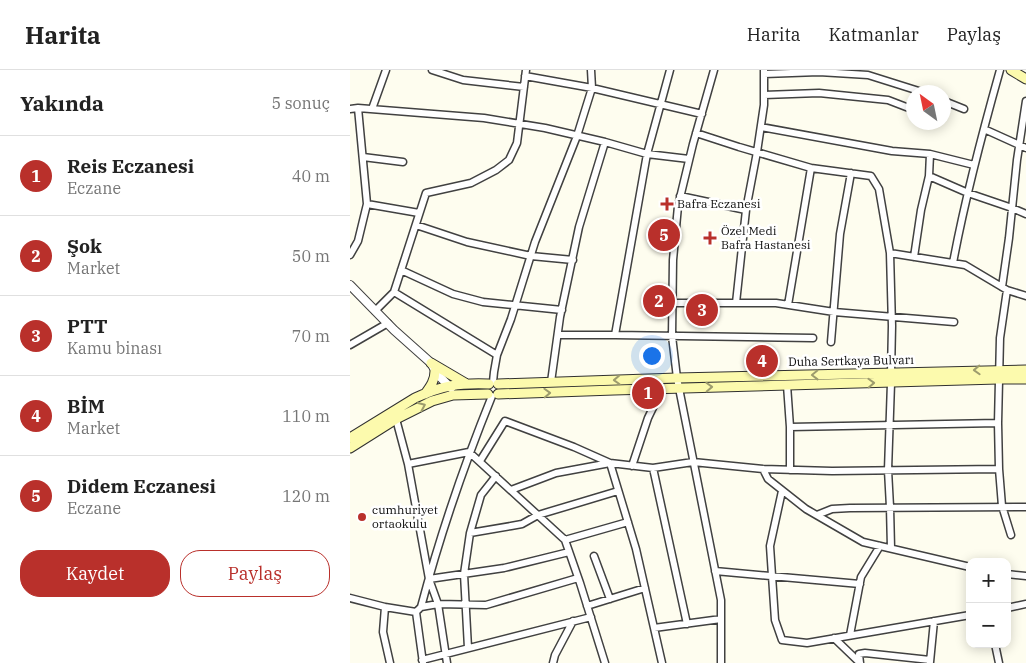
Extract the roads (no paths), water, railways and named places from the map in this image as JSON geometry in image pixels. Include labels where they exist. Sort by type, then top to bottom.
[{"type":"main road","points":[[1011,70],[1026,79]]},
{"type":"main road","points":[[425,394],[433,382],[433,367],[465,384]]},
{"type":"main road","name":"Duha Sertkaya Bulvarı","points":[[350,448],[396,419],[432,401],[458,394],[492,395],[788,385],[891,378],[998,374],[1026,370]]},
{"type":"main road","name":"Duha Sertkaya Bulvarı","points":[[998,374],[1026,379]]},
{"type":"main road","name":"Duha Sertkaya Bulvarı","points":[[350,438],[416,398],[448,386],[465,384],[676,378],[891,378]]},
{"type":"main road","points":[[492,395],[500,390],[493,384]]},
{"type":"street","points":[[372,110],[386,70]]},
{"type":"street","points":[[432,70],[463,80],[524,88]]},
{"type":"street","points":[[493,384],[497,355],[516,305],[535,242],[577,136],[592,88],[591,70]]},
{"type":"street","points":[[615,335],[647,154],[670,70]]},
{"type":"street","points":[[714,70],[678,206],[673,260],[672,336],[676,378],[721,600],[721,663]]},
{"type":"street","points":[[953,263],[974,165],[1000,70]]},
{"type":"street","points":[[736,303],[746,210],[761,127],[764,72],[818,72],[868,75],[906,87]]},
{"type":"street","points":[[375,311],[394,292],[426,193],[471,183],[496,170],[509,160],[517,143],[526,73],[702,114]]},
{"type":"street","points":[[764,95],[819,93],[888,100],[906,107]]},
{"type":"street","points":[[1010,535],[1002,506],[999,469],[998,374],[1016,160],[1023,147],[1026,101]]},
{"type":"street","points":[[951,104],[964,109]]},
{"type":"street","points":[[350,255],[358,241],[367,204],[358,108]]},
{"type":"street","points":[[350,109],[358,108],[484,118],[545,128],[647,154],[689,159]]},
{"type":"street","points":[[761,127],[892,151],[930,154],[974,165]]},
{"type":"street","points":[[984,129],[1023,147]]},
{"type":"street","points":[[696,133],[811,168],[871,176],[879,189],[890,254],[892,318],[888,470],[890,548]]},
{"type":"street","points":[[550,382],[562,310],[580,227],[605,142]]},
{"type":"street","points":[[914,257],[921,210],[929,176],[930,154]]},
{"type":"street","points":[[362,157],[403,162]]},
{"type":"street","points":[[788,305],[811,168]]},
{"type":"street","points":[[831,342],[840,234],[852,173]]},
{"type":"street","points":[[929,176],[968,193],[1026,214]]},
{"type":"street","points":[[680,196],[746,210]]},
{"type":"street","points":[[367,204],[419,214]]},
{"type":"street","points":[[416,225],[467,242],[531,256],[573,260]]},
{"type":"street","points":[[890,254],[965,265],[1004,289],[1026,296]]},
{"type":"street","points":[[401,270],[452,294],[483,302],[562,310]]},
{"type":"street","points":[[350,284],[433,367],[448,386],[458,394]]},
{"type":"street","points":[[394,292],[497,355]]},
{"type":"street","points":[[672,303],[776,303],[834,312],[954,322]]},
{"type":"street","points":[[350,345],[388,323]]},
{"type":"street","points":[[558,335],[813,338]]},
{"type":"street","points":[[788,385],[790,470]]},
{"type":"street","points":[[632,466],[648,418],[662,389]]},
{"type":"street","points":[[492,395],[469,452],[434,558],[421,606],[416,612],[423,662],[468,648],[591,617]]},
{"type":"street","points":[[396,419],[408,464],[429,579],[438,604],[446,663]]},
{"type":"street","points":[[480,461],[505,421],[610,463],[652,468],[694,462],[762,469],[832,471],[999,469]]},
{"type":"street","points":[[790,427],[998,424]]},
{"type":"street","points":[[469,452],[565,540],[605,663]]},
{"type":"street","points":[[408,464],[469,452]]},
{"type":"street","points":[[511,490],[556,473],[610,463]]},
{"type":"street","points":[[610,463],[636,549],[662,663]]},
{"type":"street","points":[[652,468],[687,624]]},
{"type":"street","points":[[762,469],[768,480],[806,509],[863,542],[966,566]]},
{"type":"street","points":[[468,648],[464,574],[470,533],[481,495],[496,476]]},
{"type":"street","points":[[470,533],[522,524],[538,515],[618,491]]},
{"type":"street","points":[[782,491],[770,546],[775,620],[782,640],[807,642],[966,616]]},
{"type":"street","points":[[817,516],[832,509],[1026,507]]},
{"type":"street","points":[[565,540],[628,522]]},
{"type":"street","points":[[850,635],[861,577],[880,546]]},
{"type":"street","points":[[429,579],[504,568],[569,552]]},
{"type":"street","points":[[594,556],[610,599]]},
{"type":"street","points":[[715,571],[860,584]]},
{"type":"street","points":[[1011,574],[1026,576]]},
{"type":"street","points":[[421,606],[486,604],[578,578]]},
{"type":"street","points":[[587,606],[645,588]]},
{"type":"street","points":[[350,598],[385,607],[416,612]]},
{"type":"street","points":[[1011,607],[1026,604]]},
{"type":"street","points":[[385,607],[382,632],[390,663]]},
{"type":"street","points":[[654,628],[721,619]]},
{"type":"street","points":[[553,663],[555,655],[573,621]]},
{"type":"street","points":[[860,663],[859,654],[865,653],[930,661],[934,621]]},
{"type":"street","points":[[834,638],[860,663]]},
{"type":"street","points":[[996,648],[999,663]]},
{"type":"place","name":"Bafra Eczanesi","points":[[667,204]]},
{"type":"place","name":"Didem Eczanesi","points":[[664,235]]},
{"type":"place","name":"Özel Medi Bafra Hastanesi","points":[[710,238]]},
{"type":"place","name":"Şok","points":[[659,301]]},
{"type":"place","name":"PTT","points":[[702,310]]},
{"type":"place","name":"BİM","points":[[762,361]]},
{"type":"place","name":"Reis Eczanesi","points":[[648,393]]},
{"type":"place","name":"cumhuriyet ortaokulu","points":[[362,517]]}]
